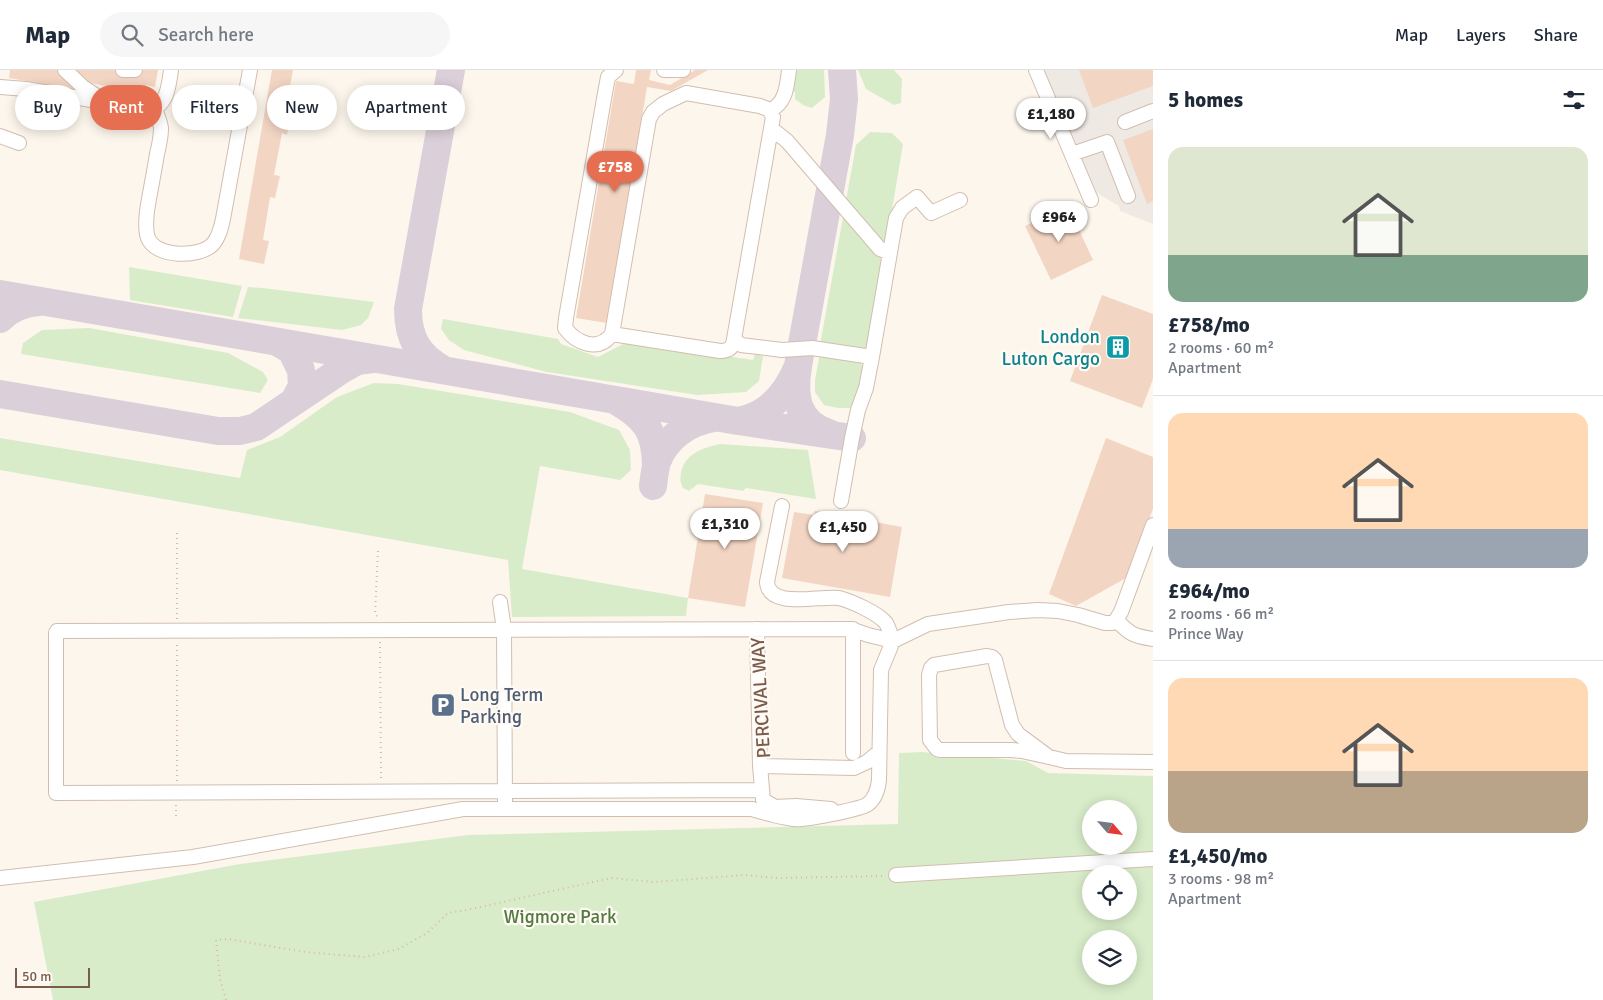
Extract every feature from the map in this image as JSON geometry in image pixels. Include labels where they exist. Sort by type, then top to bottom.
[{"type":"street","points":[[65,70],[90,92]]},
{"type":"street","points":[[123,70],[135,70]]},
{"type":"street","points":[[162,101],[171,70]]},
{"type":"street","points":[[161,130],[148,202],[146,233],[148,239],[154,248],[165,252],[180,254],[202,252],[213,244],[217,238],[223,219],[250,70]]},
{"type":"street","points":[[664,70],[683,70]]},
{"type":"street","points":[[770,110],[775,108],[783,98],[789,70]]},
{"type":"street","points":[[1036,70],[1091,200]]},
{"type":"street","points":[[612,334],[720,351],[728,351],[733,346],[773,117],[770,110],[760,106],[686,93],[663,104],[653,112],[649,119],[612,334],[602,343],[593,345],[579,342],[564,328],[613,72]]},
{"type":"street","points":[[0,78],[17,85]]},
{"type":"street","points":[[0,87],[15,88]]},
{"type":"street","points":[[1125,122],[1153,110]]},
{"type":"street","points":[[772,129],[787,141],[880,249],[890,253]]},
{"type":"street","points":[[0,136],[20,142]]},
{"type":"street","points":[[1072,154],[1107,142],[1128,196]]},
{"type":"street","points":[[841,501],[858,410],[866,388],[896,218],[902,208],[917,198],[931,213],[960,200]]},
{"type":"street","points":[[734,339],[741,345],[782,350],[812,348],[872,357]]},
{"type":"street","points":[[760,766],[763,800],[775,807],[796,806],[844,810],[858,809],[867,805],[877,790],[879,780],[881,670],[893,641],[886,623],[862,606],[837,598],[786,599],[771,593],[767,582],[782,506]]},
{"type":"street","points":[[761,790],[56,793],[56,633],[57,631],[177,630],[757,629],[853,630],[893,641],[928,624],[1009,612],[1058,611],[1104,623],[1112,623],[1121,612],[1153,525]]},
{"type":"street","points":[[500,602],[504,629],[506,810]]},
{"type":"street","points":[[1116,620],[1129,633],[1153,639]]},
{"type":"street","name":"PERCIVAL WAY","points":[[757,629],[760,766],[854,768],[867,762],[879,752]]},
{"type":"street","points":[[853,630],[853,752]]},
{"type":"street","points":[[1049,757],[1018,734],[1012,724],[995,660],[992,657],[987,656],[934,665],[931,668],[929,675],[929,730],[930,740],[936,749],[1022,751],[1066,761],[1153,762]]},
{"type":"street","points":[[0,878],[193,856],[463,810],[752,809],[795,820],[809,819],[844,810]]},
{"type":"street","points":[[896,875],[1153,859]]},
{"type":"path","points":[[176,816],[177,529]]},
{"type":"path","points":[[378,551],[375,614],[380,619],[381,792]]},
{"type":"path","points":[[226,1000],[220,979],[216,940],[228,939],[305,952],[365,956],[399,949],[427,933],[448,913],[611,878],[654,882],[746,875],[776,878],[896,875]]},
{"type":"shaded area","points":[[1043,70],[1153,70],[1153,224],[1120,211],[1119,206],[1097,193],[1094,194]]},
{"type":"green space","points":[[795,70],[824,70],[825,97],[812,108],[803,105],[795,99],[795,92],[791,91]]},
{"type":"green space","points":[[858,70],[894,70],[902,79],[901,103],[894,105],[866,89]]},
{"type":"green space","points":[[870,132],[892,133],[903,144],[870,341],[864,349],[856,351],[820,345],[856,145]]},
{"type":"green space","points":[[129,267],[242,286],[233,317],[130,300]]},
{"type":"green space","points":[[248,287],[374,302],[368,318],[361,325],[342,330],[238,318]]},
{"type":"green space","points":[[443,319],[558,339],[561,344],[598,357],[629,341],[753,360],[755,354],[763,356],[759,381],[746,392],[697,395],[547,372],[464,350],[449,340],[441,329]]},
{"type":"green space","points":[[89,328],[228,353],[263,372],[268,380],[260,393],[21,354],[23,343],[42,330]]},
{"type":"green space","points":[[820,352],[852,357],[860,362],[863,374],[862,381],[852,408],[824,405],[815,392]]},
{"type":"green space","points":[[374,383],[398,384],[570,412],[619,430],[630,450],[631,470],[620,480],[540,466],[522,569],[688,598],[686,616],[512,617],[508,560],[0,470],[0,438],[240,478],[247,450],[280,437],[337,397]]},
{"type":"green space","points":[[720,444],[808,450],[816,499],[746,488],[743,491],[698,484],[689,491],[683,488],[681,475],[686,461],[696,452]]},
{"type":"green space","name":"Wigmore Park","points":[[922,752],[1026,761],[1048,773],[1153,776],[1153,1000],[53,1000],[34,902],[240,864],[468,835],[898,824],[899,753]]},
{"type":"building","points":[[10,70],[158,70],[155,85],[101,85],[84,82],[82,91],[80,91],[80,85],[48,85],[9,78]]},
{"type":"building","points":[[272,70],[293,70],[290,85],[269,85]]},
{"type":"building","points":[[636,70],[651,70],[649,80],[670,85],[695,70],[708,70],[671,91],[647,87],[607,323],[576,318],[616,81],[634,84]]},
{"type":"building","points":[[1079,70],[1153,70],[1153,86],[1093,108]]},
{"type":"building","points":[[267,99],[267,130],[288,130],[287,135],[282,133],[274,175],[280,176],[275,198],[270,197],[263,240],[269,241],[264,264],[239,259]]},
{"type":"building","points":[[1153,129],[1153,201],[1147,204],[1123,140]]},
{"type":"building","points":[[1068,206],[1093,260],[1051,280],[1025,226]]},
{"type":"building","name":"London Luton Cargo","points":[[1102,295],[1153,314],[1153,379],[1142,408],[1070,381]]},
{"type":"building","points":[[1106,438],[1153,457],[1153,509],[1126,578],[1076,606],[1049,594]]},
{"type":"building","points":[[705,494],[763,503],[745,607],[688,598]]},
{"type":"building","points":[[815,511],[902,527],[890,597],[782,578],[794,512],[814,515]]},
{"type":"taxiway","points":[[444,370],[427,359],[416,345],[410,329],[408,309],[451,70]]},
{"type":"taxiway","points":[[738,421],[758,414],[775,402],[788,385],[798,366],[840,135],[844,99],[842,70]]},
{"type":"taxiway","points":[[0,294],[738,421],[852,438]]},
{"type":"taxiway","points":[[0,319],[18,307],[39,302]]},
{"type":"taxiway","points":[[277,342],[291,350],[301,370],[302,386],[294,401]]},
{"type":"taxiway","points":[[0,394],[218,431],[240,431],[256,427],[357,361],[372,359]]},
{"type":"taxiway","points":[[798,367],[796,389],[800,408],[810,423],[818,429],[829,433]]},
{"type":"taxiway","points":[[618,402],[636,414],[647,427],[654,443],[656,464]]},
{"type":"taxiway","points":[[653,486],[657,462],[672,438],[687,427],[714,418]]},
{"type":"place","name":"London Luton Cargo","points":[[1118,347]]},
{"type":"place","name":"Long Term Parking","points":[[443,705]]}]
